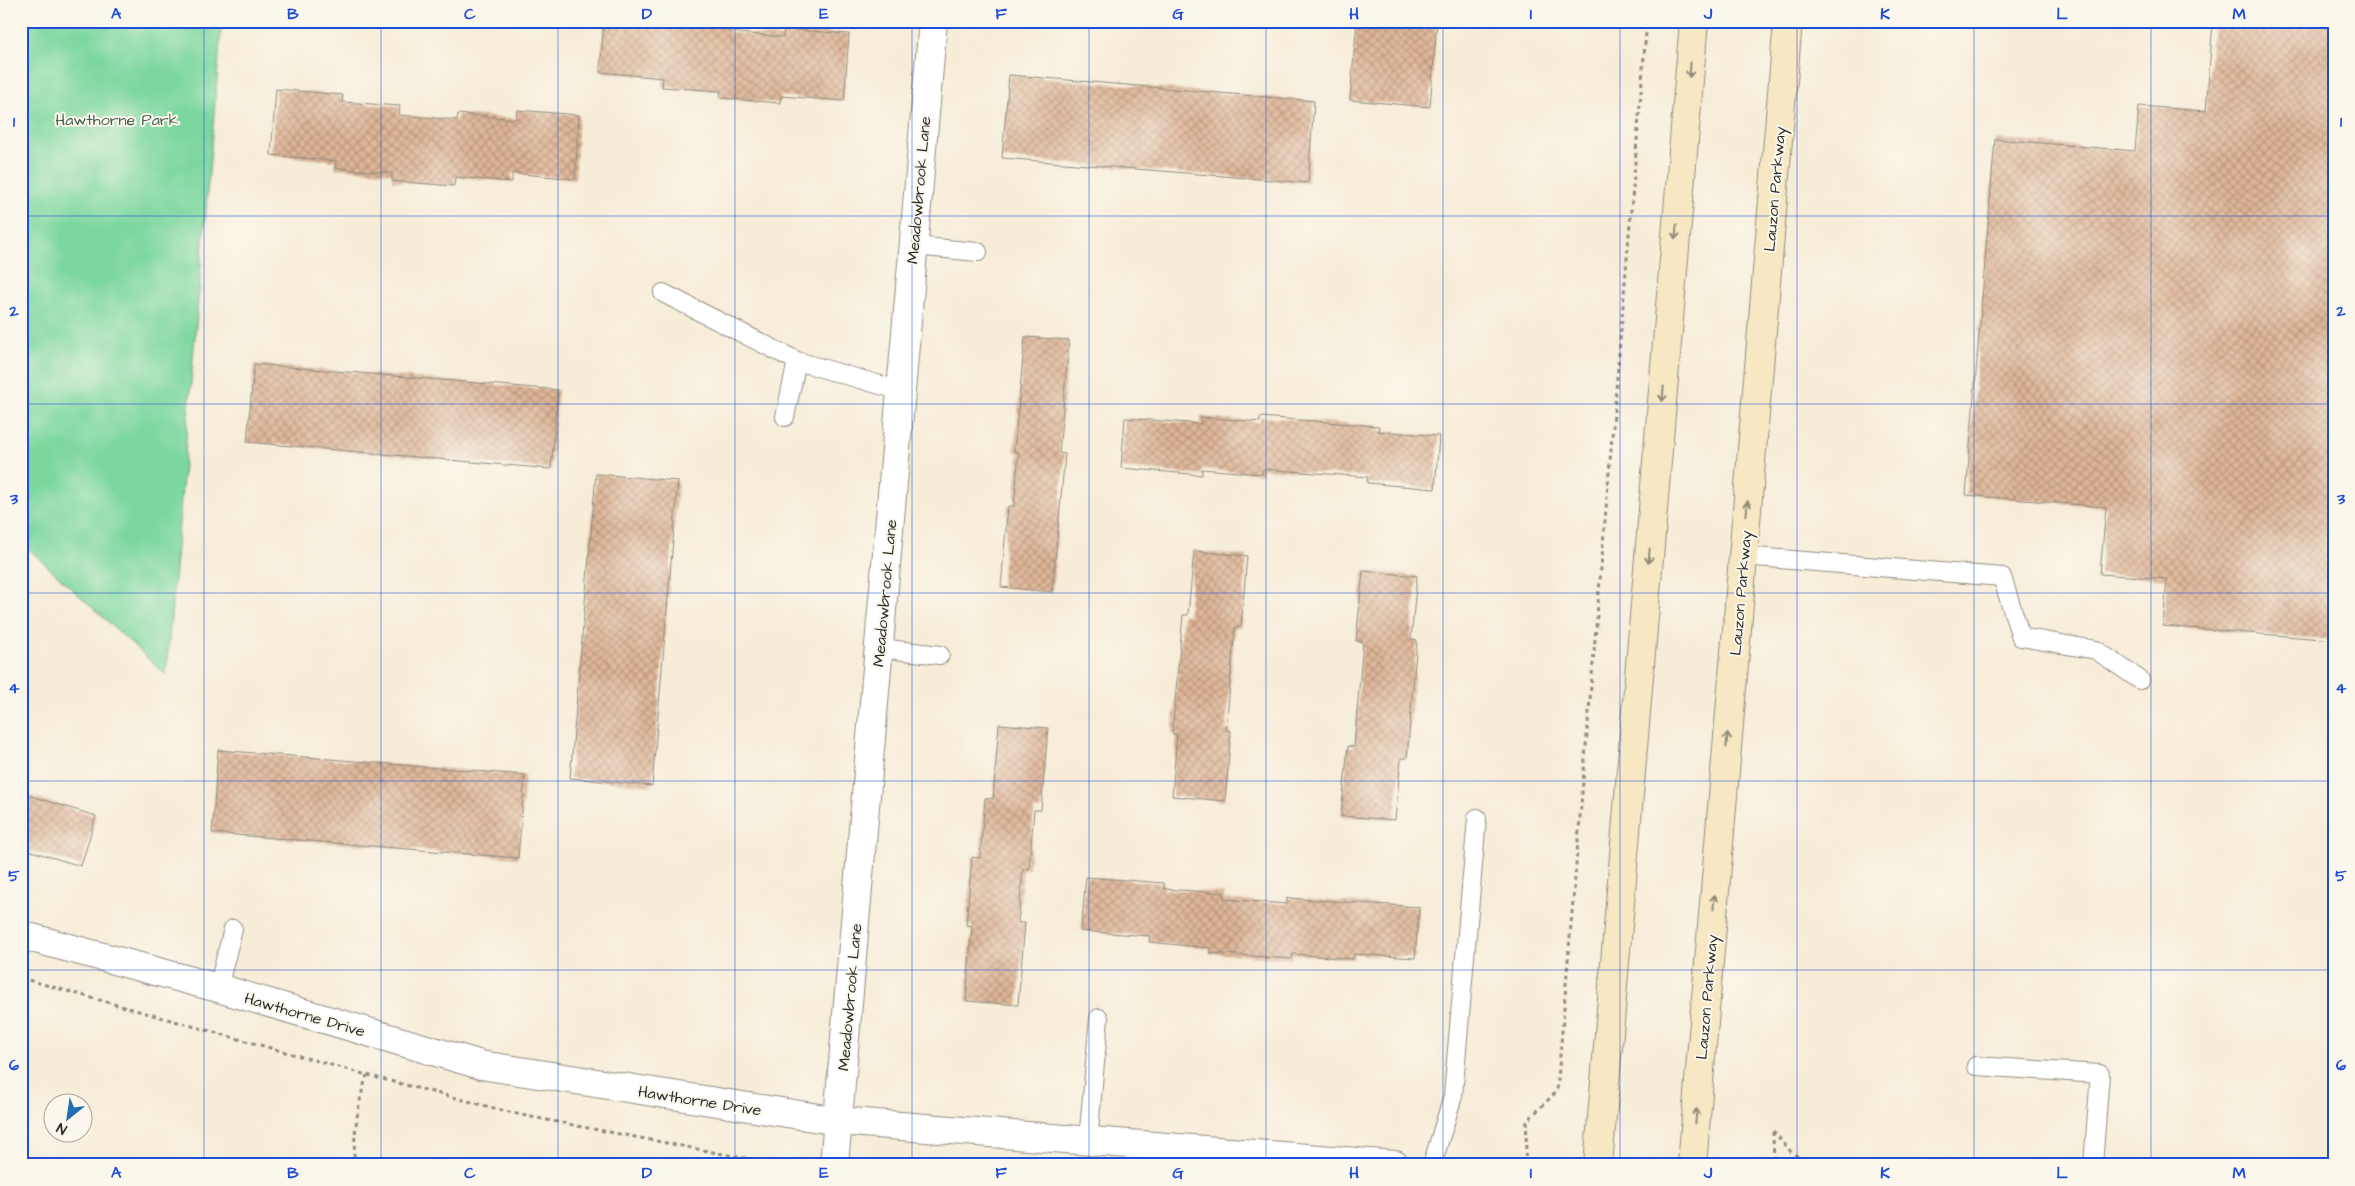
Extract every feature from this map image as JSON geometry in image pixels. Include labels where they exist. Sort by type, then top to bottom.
[{"type":"main road","points":[[1598,1165],[1694,21]]},
{"type":"main road","name":"Lauzon Parkway","points":[[1692,1165],[1788,21]]},
{"type":"street","name":"Meadowbrook Lane","points":[[834,1165],[933,21]]},
{"type":"street","name":"Hawthorne Drive","points":[[21,935],[218,988],[481,1065],[838,1122],[1395,1165]]},
{"type":"lane","points":[[914,246],[978,252]]},
{"type":"lane","points":[[663,293],[797,361],[901,391]]},
{"type":"lane","points":[[785,417],[797,361]]},
{"type":"lane","points":[[1743,556],[2002,577],[2021,637],[2096,650],[2140,680]]},
{"type":"lane","points":[[879,648],[940,655]]},
{"type":"lane","points":[[1432,1165],[1453,1096],[1477,818]]},
{"type":"lane","points":[[218,988],[233,929]]},
{"type":"lane","points":[[1088,1141],[1099,1018]]},
{"type":"lane","points":[[1976,1066],[2100,1074],[2093,1165]]},
{"type":"path","points":[[1525,1165],[1527,1121],[1557,1092],[1647,21]]},
{"type":"path","points":[[354,1165],[354,1132],[359,1097],[367,1075]]},
{"type":"path","points":[[1774,1165],[1773,1131],[1793,1154],[1817,1165]]},
{"type":"green space","name":"Hawthorne Park","points":[[21,21],[222,21],[166,675],[21,542]]},
{"type":"building","points":[[604,21],[688,21],[729,24],[728,32],[783,37],[784,29],[849,34],[844,101],[781,96],[780,103],[720,98],[721,91],[662,87],[663,78],[600,72]]},
{"type":"building","points":[[1357,21],[1437,21],[1430,107],[1350,100]]},
{"type":"building","points":[[2213,21],[2334,21],[2334,640],[2163,626],[2167,579],[2100,574],[2106,507],[1966,495],[1995,139],[2135,151],[2139,106],[2206,111]]},
{"type":"building","points":[[1009,75],[1314,101],[1308,183],[1002,158]]},
{"type":"building","points":[[276,89],[343,95],[342,102],[400,106],[399,115],[457,120],[458,114],[516,119],[517,110],[579,115],[575,179],[512,173],[512,182],[455,177],[454,186],[392,181],[392,173],[335,168],[336,161],[271,155]]},
{"type":"building","points":[[1025,337],[1069,340],[1059,453],[1065,454],[1052,592],[1001,587],[1008,506],[1014,506],[1019,452],[1014,452]]},
{"type":"building","points":[[254,364],[558,390],[551,469],[247,442]]},
{"type":"building","points":[[1201,417],[1260,422],[1260,417],[1379,426],[1378,431],[1439,436],[1435,489],[1367,483],[1368,477],[1263,469],[1262,474],[1202,469],[1202,475],[1121,468],[1125,418],[1201,424]]},
{"type":"building","points":[[596,474],[678,481],[652,786],[570,778]]},
{"type":"building","points":[[1194,551],[1247,556],[1241,627],[1235,627],[1226,730],[1231,731],[1225,801],[1172,796],[1177,734],[1172,734],[1183,615],[1188,615]]},
{"type":"building","points":[[1363,571],[1417,576],[1411,639],[1417,640],[1407,758],[1401,758],[1395,820],[1341,816],[1348,746],[1354,747],[1363,642],[1356,641]]},
{"type":"building","points":[[999,724],[1048,728],[1041,810],[1034,810],[1029,869],[1023,869],[1018,923],[1025,923],[1018,1005],[966,1001],[972,926],[966,925],[972,857],[980,858],[985,798],[993,799]]},
{"type":"building","points":[[218,750],[525,775],[518,858],[212,833]]},
{"type":"building","points":[[21,793],[96,816],[81,866],[24,849],[26,842],[21,841]]},
{"type":"building","points":[[1086,877],[1164,883],[1164,889],[1224,893],[1224,899],[1287,904],[1287,898],[1419,907],[1415,958],[1354,954],[1353,959],[1293,954],[1292,959],[1210,953],[1210,948],[1149,942],[1150,936],[1081,931]]}]
